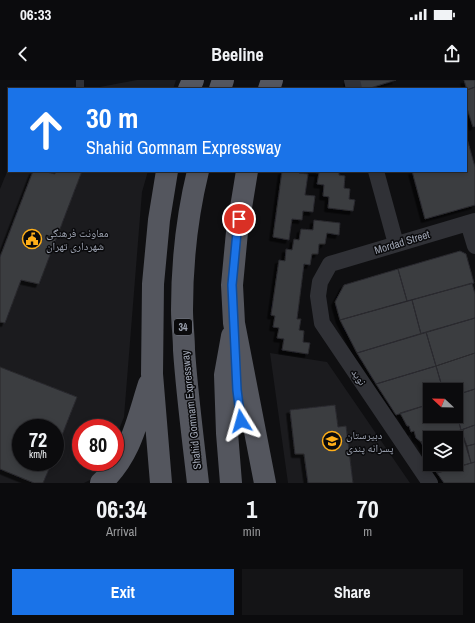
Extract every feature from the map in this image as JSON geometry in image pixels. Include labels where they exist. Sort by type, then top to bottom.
[{"type":"highway","points":[[161,483],[152,374],[153,284],[159,220],[167,172]]},
{"type":"highway","name":"Shahid Gomnam Expressway","points":[[198,172],[194,186],[186,242],[183,271],[182,312],[187,385],[198,483]]},
{"type":"highway","points":[[247,172],[237,232],[232,285],[237,390],[250,483]]},
{"type":"highway","points":[[231,483],[227,433],[225,375],[234,324]]},
{"type":"highway","points":[[234,324],[265,483]]},
{"type":"highway","points":[[101,483],[109,475],[126,451],[133,435],[152,374]]},
{"type":"street","points":[[376,172],[396,244]]},
{"type":"street","points":[[472,222],[475,246]]},
{"type":"street","name":"Mordad Street","points":[[330,264],[472,222]]},
{"type":"street","name":"نوید","points":[[330,264],[320,282],[318,296],[322,323],[430,483]]},
{"type":"shaded area","points":[[137,80],[176,80],[173,88],[94,88]]},
{"type":"shaded area","points":[[8,169],[8,172],[148,172],[142,192],[124,417],[123,419],[72,419],[72,471],[97,471],[92,479],[84,483],[0,483],[0,189]]},
{"type":"shaded area","name":"دبیرستان پسرانه پندی","points":[[270,353],[327,362],[410,483],[288,483]]},
{"type":"building","points":[[347,80],[396,80],[370,88],[349,88]]},
{"type":"building","points":[[464,80],[475,80],[475,87],[467,90]]},
{"type":"building","points":[[475,87],[475,126],[473,127],[467,108],[467,90]]},
{"type":"building","points":[[467,139],[475,167],[475,205],[425,219],[412,172],[467,172]]},
{"type":"building","points":[[33,172],[47,172],[55,174],[55,172],[82,172],[39,284],[21,280],[5,323],[0,322],[0,257]]},
{"type":"building","points":[[282,172],[299,172],[308,174],[305,195],[315,196],[313,212],[303,211],[302,220],[292,219],[289,240],[273,237]]},
{"type":"building","points":[[312,172],[339,172],[339,175],[345,176],[344,188],[350,189],[349,199],[355,200],[353,211],[328,208],[329,197],[323,196],[324,185],[317,184],[319,173]]},
{"type":"building","points":[[314,220],[340,223],[339,235],[327,233],[325,244],[319,244],[318,254],[312,254],[310,265],[304,264],[297,319],[301,319],[299,330],[304,331],[303,342],[310,343],[308,354],[282,350],[284,339],[277,338],[279,328],[273,327],[275,316],[271,315],[279,260],[285,261],[286,249],[292,250],[294,239],[299,240],[301,229],[313,230]]},
{"type":"building","points":[[460,251],[466,254],[474,283],[407,301],[398,269]]},
{"type":"building","points":[[398,269],[407,301],[340,320],[335,302],[344,285]]},
{"type":"building","points":[[472,283],[475,294],[475,318],[421,334],[412,300]]},
{"type":"building","points":[[412,300],[421,334],[357,353],[340,320]]},
{"type":"building","points":[[475,318],[475,353],[436,366],[426,332]]},
{"type":"building","points":[[426,332],[436,366],[376,384],[357,353]]},
{"type":"building","points":[[475,353],[475,389],[463,393],[463,383],[441,383],[436,366]]},
{"type":"building","points":[[436,366],[441,383],[423,383],[423,406],[396,415],[376,384]]},
{"type":"building","points":[[0,367],[77,397],[64,430],[64,419],[12,419],[12,471],[48,471],[43,483],[34,483],[0,469]]},
{"type":"building","points":[[475,389],[475,425],[461,430],[459,423],[463,423],[463,393]]},
{"type":"building","points":[[335,405],[338,427],[346,426],[353,483],[308,483],[304,454],[295,454],[290,410]]},
{"type":"building","points":[[423,406],[423,423],[459,423],[461,430],[423,431],[423,441],[421,442],[416,438],[414,431],[411,432],[409,426],[407,426],[400,413]]},
{"type":"building","points":[[475,425],[475,444],[467,446],[463,431],[461,430]]},
{"type":"building","points":[[463,437],[471,463],[463,465]]},
{"type":"building","points":[[475,444],[475,462],[471,463],[467,446]]},
{"type":"building","points":[[475,462],[475,483],[444,483],[437,473],[444,471],[463,471],[463,465]]},
{"type":"place","name":"معاونت فرهنگی شهرداری تهران","points":[[32,239]]},
{"type":"place","name":"دبیرستان پسرانه پندی","points":[[332,441]]},
{"type":"route","points":[[239,219],[232,285],[237,390],[241,421]]}]
